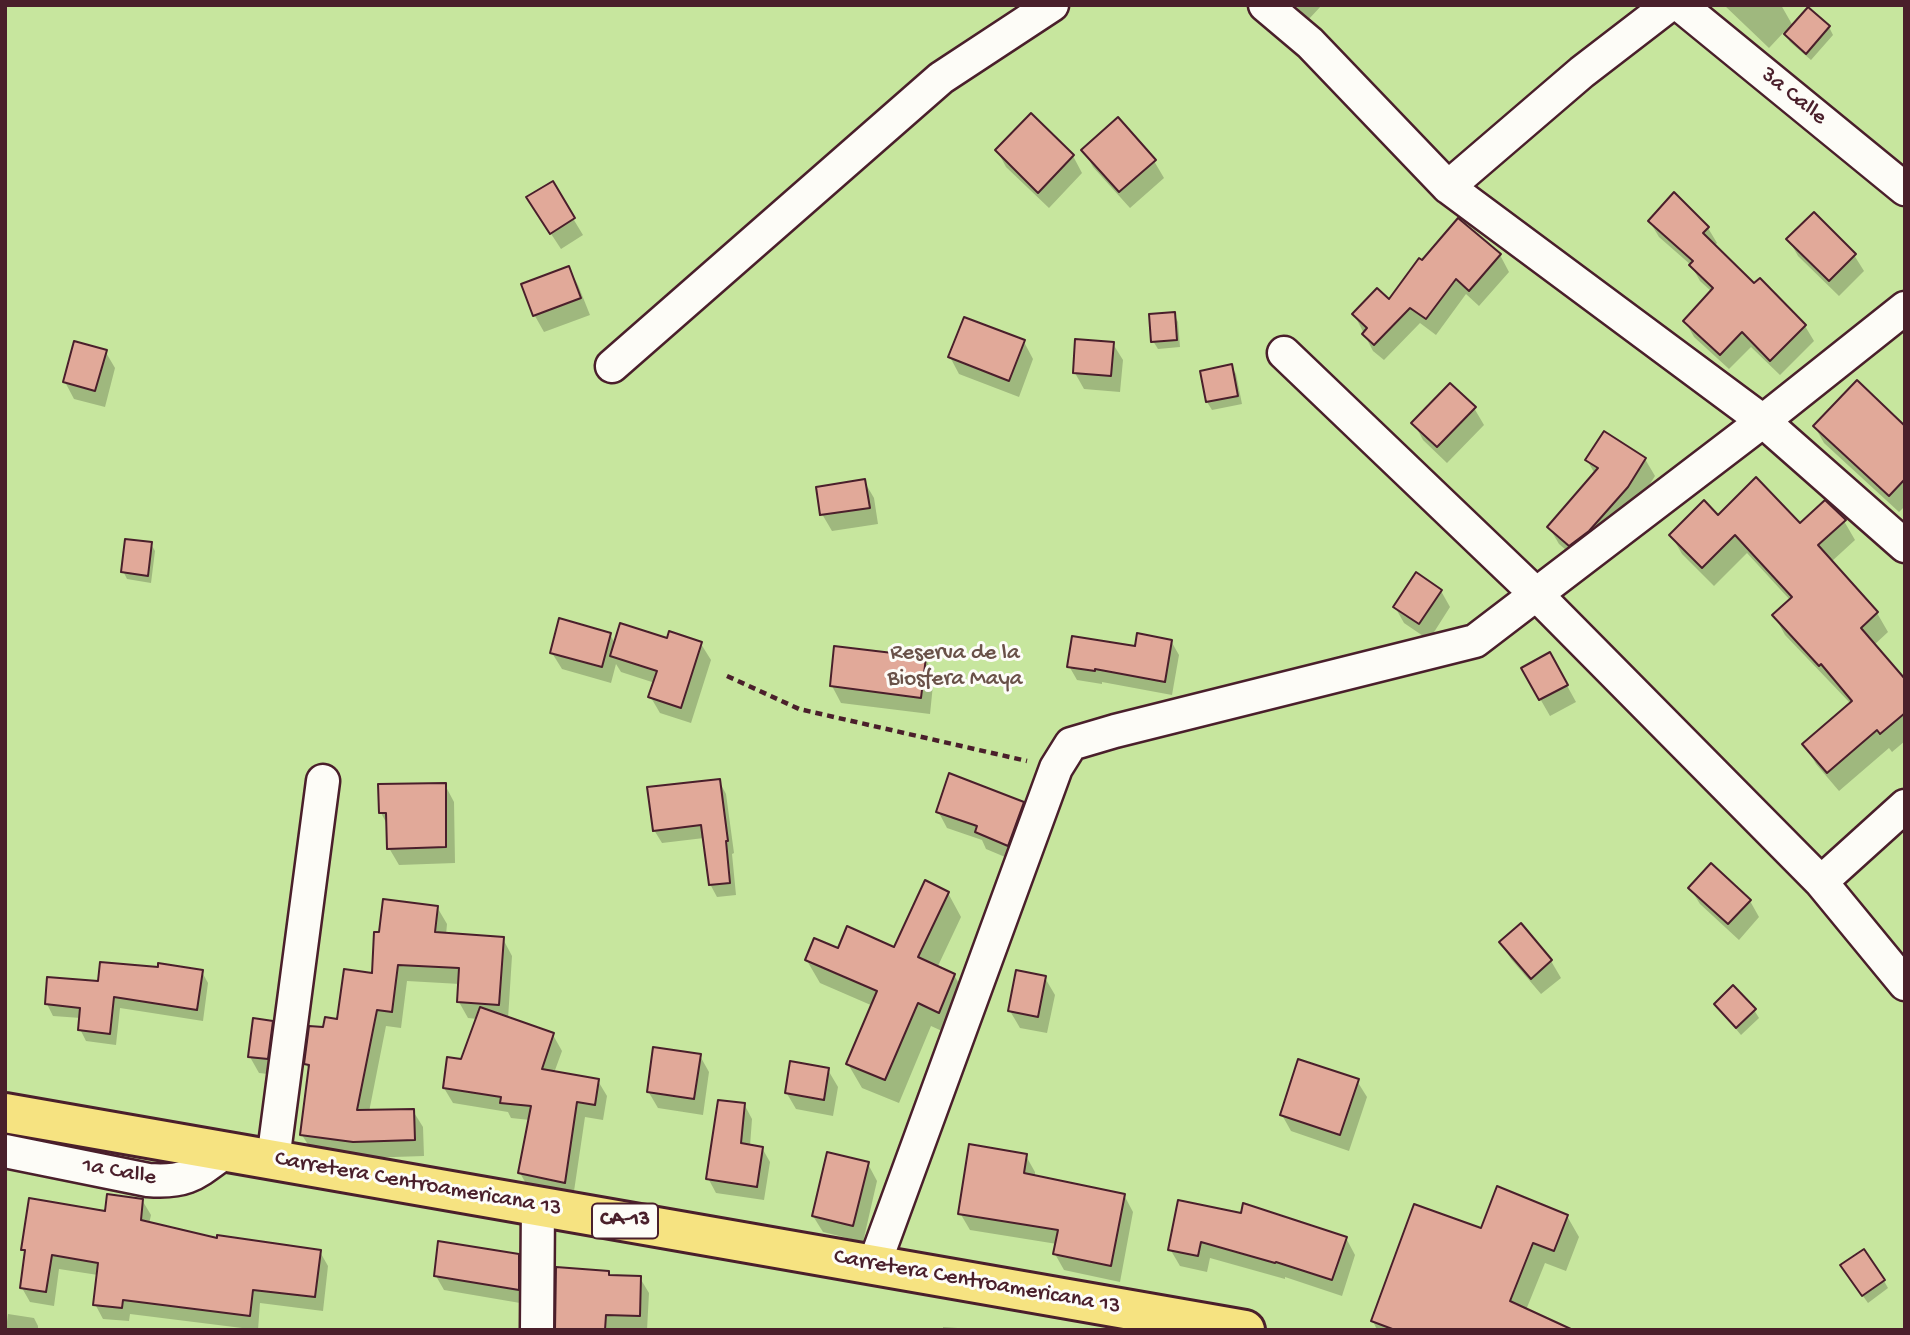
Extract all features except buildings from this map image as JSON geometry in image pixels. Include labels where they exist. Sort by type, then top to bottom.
[{"type":"highway","name":"Carretera Centroamericana 13","points":[[5,1114],[1245,1330]]},
{"type":"street","points":[[612,366],[941,78],[1052,5]]},
{"type":"street","points":[[1265,5],[1310,43],[1448,187],[1763,421],[1905,546]]},
{"type":"street","points":[[1448,187],[1582,72],[1669,5]]},
{"type":"street","name":"3a Calle","points":[[1681,5],[1905,189]]},
{"type":"street","points":[[874,1265],[1055,768],[1071,744],[1475,641],[1763,421],[1905,308]]},
{"type":"street","points":[[1284,353],[1535,594],[1821,882],[1905,984]]},
{"type":"street","points":[[273,1160],[323,781]]},
{"type":"street","points":[[1821,882],[1905,806]]},
{"type":"street","name":"1a Calle","points":[[5,1151],[163,1181],[191,1177],[225,1152]]},
{"type":"street","points":[[537,1330],[538,1206]]},
{"type":"path","points":[[727,676],[799,709],[1055,768]]},
{"type":"green space","name":"Reserva de la Biosfera Maya","points":[[5,5],[1905,5],[1905,1330],[5,1330]]}]
